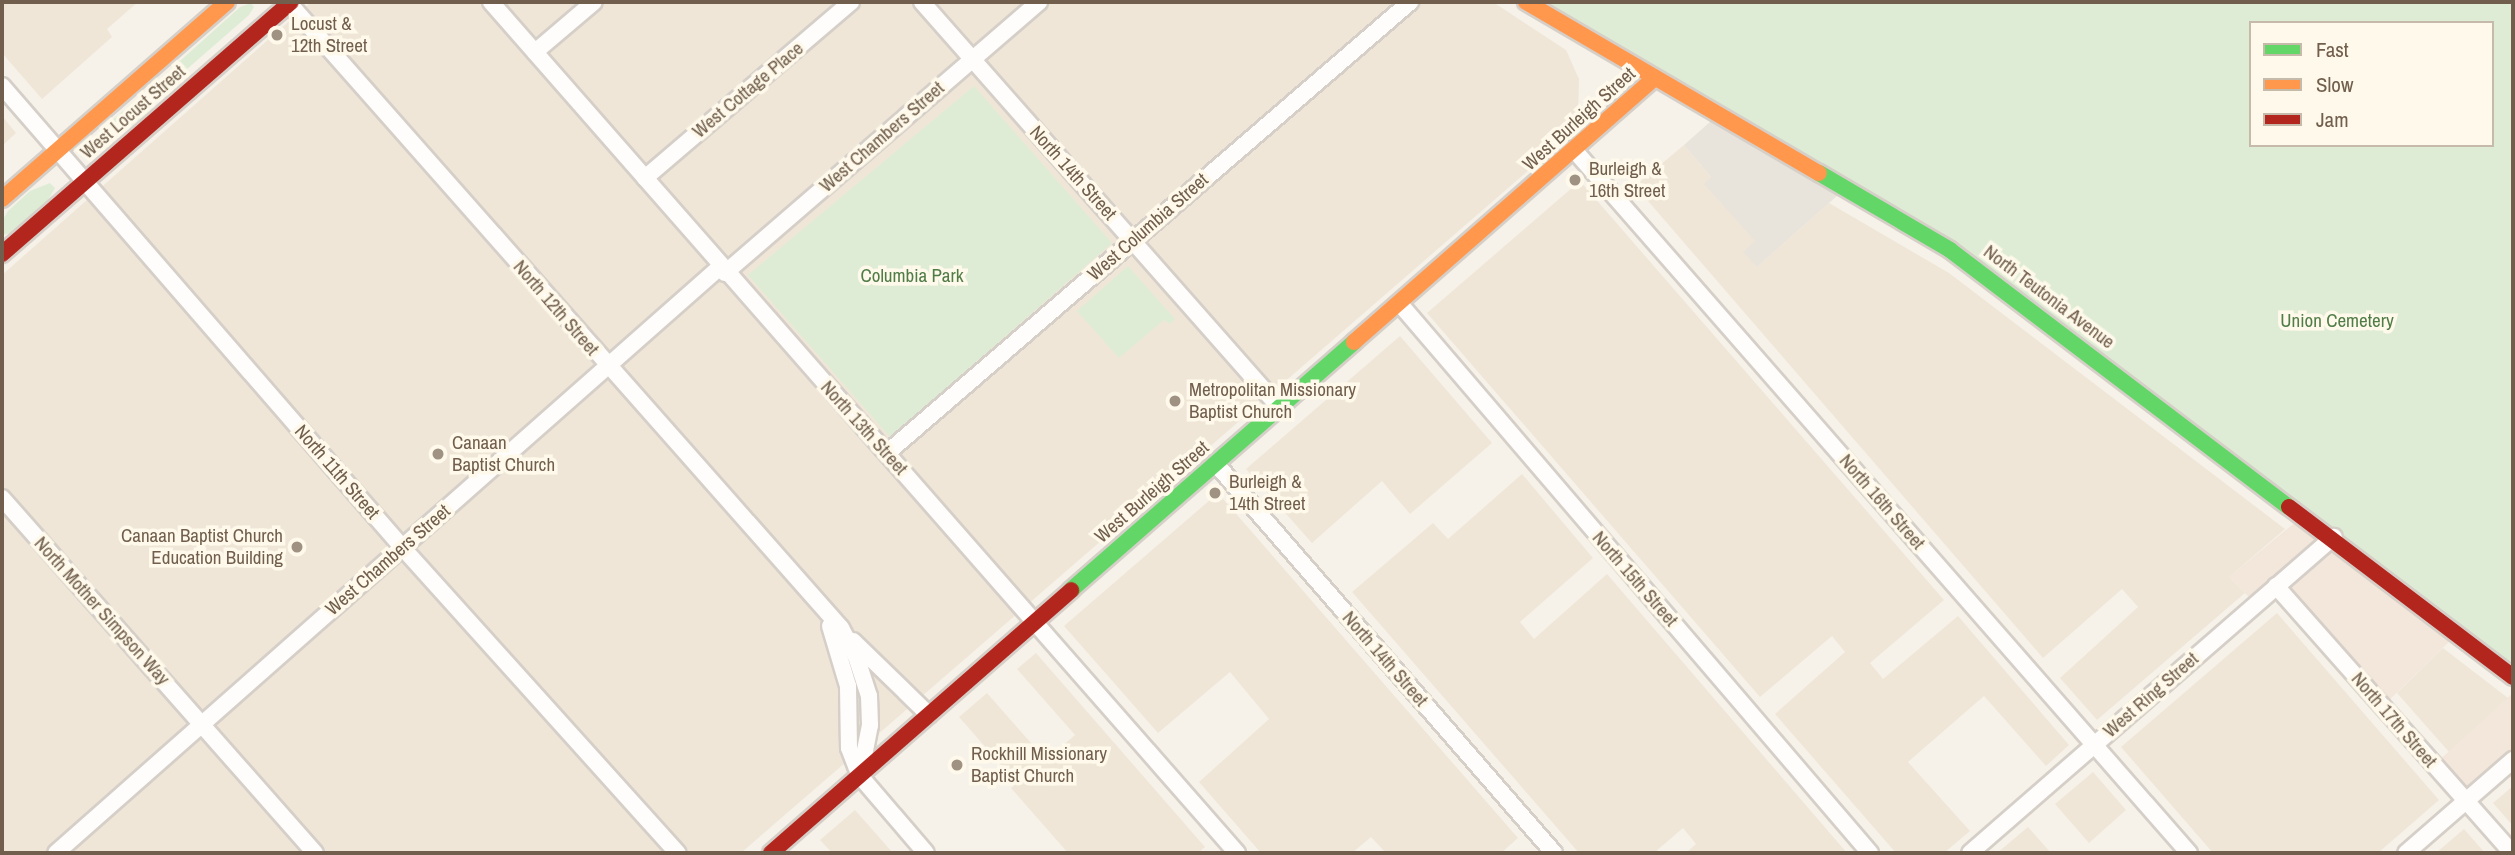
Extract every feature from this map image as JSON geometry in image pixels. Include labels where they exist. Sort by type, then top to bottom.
[{"type":"main road","name":"West Locust Street","points":[[2,199],[227,2]]},
{"type":"main road","name":"West Locust Street","points":[[2,254],[289,2]]},
{"type":"main road","name":"North Teutonia Avenue","points":[[1526,2],[1950,250],[2334,537],[2513,677]]},
{"type":"main road","name":"West Burleigh Street","points":[[771,853],[1576,151],[1655,78]]},
{"type":"street","name":"North 12th Street","points":[[289,2],[826,615],[841,628],[856,656],[869,696],[870,725],[860,776]]},
{"type":"street","name":"North 13th Street","points":[[491,2],[722,270],[887,453],[1237,853]]},
{"type":"street","points":[[535,52],[594,2]]},
{"type":"street","name":"West Cottage Place","points":[[645,178],[851,2]]},
{"type":"street","name":"North 14th Street","points":[[922,2],[1280,408]]},
{"type":"street","name":"West Chambers Street","points":[[56,853],[606,364],[722,270],[1039,2]]},
{"type":"street","name":"West Columbia Street","points":[[887,453],[1410,2]]},
{"type":"street","name":"North 11th Street","points":[[2,86],[402,547],[678,853]]},
{"type":"street","name":"North 16th Street","points":[[1576,151],[2189,853]]},
{"type":"street","name":"North 15th Street","points":[[1400,304],[1870,853]]},
{"type":"street","name":"North 14th Street","points":[[1216,464],[1554,853]]},
{"type":"street","name":"North Mother Simpson Way","points":[[2,498],[315,853]]},
{"type":"street","name":"West Ring Street","points":[[1970,853],[2334,537]]},
{"type":"street","name":"North 17th Street","points":[[2276,586],[2512,853]]},
{"type":"street","name":"North 12th Street","points":[[826,615],[848,686],[849,748],[860,776],[926,853]]},
{"type":"street","points":[[841,628],[929,715]]},
{"type":"street","points":[[2406,853],[2513,760]]},
{"type":"shaded area","points":[[2,2],[138,2],[107,29],[112,37],[42,99],[2,53]]},
{"type":"shaded area","points":[[311,2],[1493,2],[1566,50],[1579,79],[1578,119],[1552,150],[741,853],[2,853],[2,275]]},
{"type":"shaded area","points":[[1719,114],[1847,187],[1757,267],[1743,252],[1755,241],[1704,184],[1711,177],[1684,145]]},
{"type":"shaded area","points":[[2,116],[16,133],[2,146]]},
{"type":"shaded area","points":[[1684,145],[1711,177],[1705,184],[1756,241],[1757,267],[1829,203],[1949,273],[2285,529],[2229,577],[2245,593],[2097,720],[2060,678],[2138,607],[2122,589],[2043,658],[1635,186]]},
{"type":"shaded area","points":[[1580,181],[1944,600],[1870,663],[1883,679],[1958,616],[2069,745],[2046,766],[1984,696],[1908,762],[1970,831],[1944,853],[1896,853],[1775,714],[1845,652],[1832,636],[1760,697],[1427,313]]},
{"type":"shaded area","points":[[1400,336],[1492,443],[1410,514],[1382,481],[1312,543],[1246,469]]},
{"type":"shaded area","points":[[1522,474],[1593,558],[1520,622],[1534,639],[1607,574],[1847,853],[1686,853],[1696,844],[1683,828],[1654,853],[1579,853],[1352,592],[1433,523],[1448,539]]},
{"type":"shaded area","points":[[1218,493],[1518,838],[1501,853],[1386,853],[1371,837],[1352,853],[1261,853],[1199,782],[1269,719],[1230,672],[1158,733],[1064,626]]},
{"type":"shaded area","points":[[2303,516],[2457,634],[2382,707],[2277,587],[2256,604],[2229,577]]},
{"type":"shaded area","points":[[2277,613],[2439,800],[2378,853],[2213,853],[2121,747]]},
{"type":"shaded area","points":[[2443,648],[2508,698],[2449,752],[2397,693]]},
{"type":"shaded area","points":[[1036,653],[1205,847],[1198,853],[1068,853],[1011,788],[1017,783],[959,717],[987,693],[1046,760],[1075,735],[1017,669]]},
{"type":"shaded area","points":[[2513,693],[2513,760],[2467,802],[2434,765]]},
{"type":"shaded area","points":[[2093,772],[2126,810],[2089,843],[2055,804]]},
{"type":"shaded area","points":[[2513,786],[2513,826],[2493,803]]},
{"type":"shaded area","points":[[855,810],[893,853],[832,853],[820,840]]},
{"type":"shaded area","points":[[2028,827],[2051,853],[1997,853]]},
{"type":"shaded area","points":[[2464,829],[2485,853],[2436,853]]},
{"type":"green space","name":"Union Cemetery","points":[[1526,2],[2513,2],[2513,677],[2035,311]]},
{"type":"green space","points":[[251,3],[254,7],[249,15],[178,77],[171,69],[240,7]]},
{"type":"green space","name":"Columbia Park","points":[[974,86],[1112,243],[890,437],[748,275]]},
{"type":"green space","points":[[152,95],[148,113],[98,150],[93,145],[99,132],[132,103]]},
{"type":"green space","points":[[50,183],[55,188],[47,202],[11,233],[2,235],[2,221],[8,211],[30,191]]},
{"type":"green space","points":[[1128,266],[1175,319],[1170,324],[1164,320],[1119,358],[1077,311]]},
{"type":"traffic: fast","points":[[1819,173],[1950,250],[2289,507]]},
{"type":"traffic: fast","points":[[1071,590],[1354,342]]},
{"type":"traffic: slow","points":[[2,199],[227,2]]},
{"type":"traffic: slow","points":[[1526,2],[1819,173]]},
{"type":"traffic: slow","points":[[1354,342],[1655,78]]},
{"type":"traffic: jam","points":[[2,254],[291,2]]},
{"type":"traffic: jam","points":[[2289,507],[2513,677]]},
{"type":"traffic: jam","points":[[771,853],[1071,590]]},
{"type":"place","name":"Locust & 12th Street","points":[[277,35]]},
{"type":"place","name":"Burleigh & 16th Street","points":[[1575,180]]},
{"type":"place","name":"Metropolitan Missionary Baptist Church","points":[[1175,401]]},
{"type":"place","name":"Canaan Baptist Church","points":[[438,454]]},
{"type":"place","name":"Burleigh & 14th Street","points":[[1215,493]]},
{"type":"place","name":"Canaan Baptist Church Education Building","points":[[297,547]]},
{"type":"place","name":"Rockhill Missionary Baptist Church","points":[[957,765]]}]
